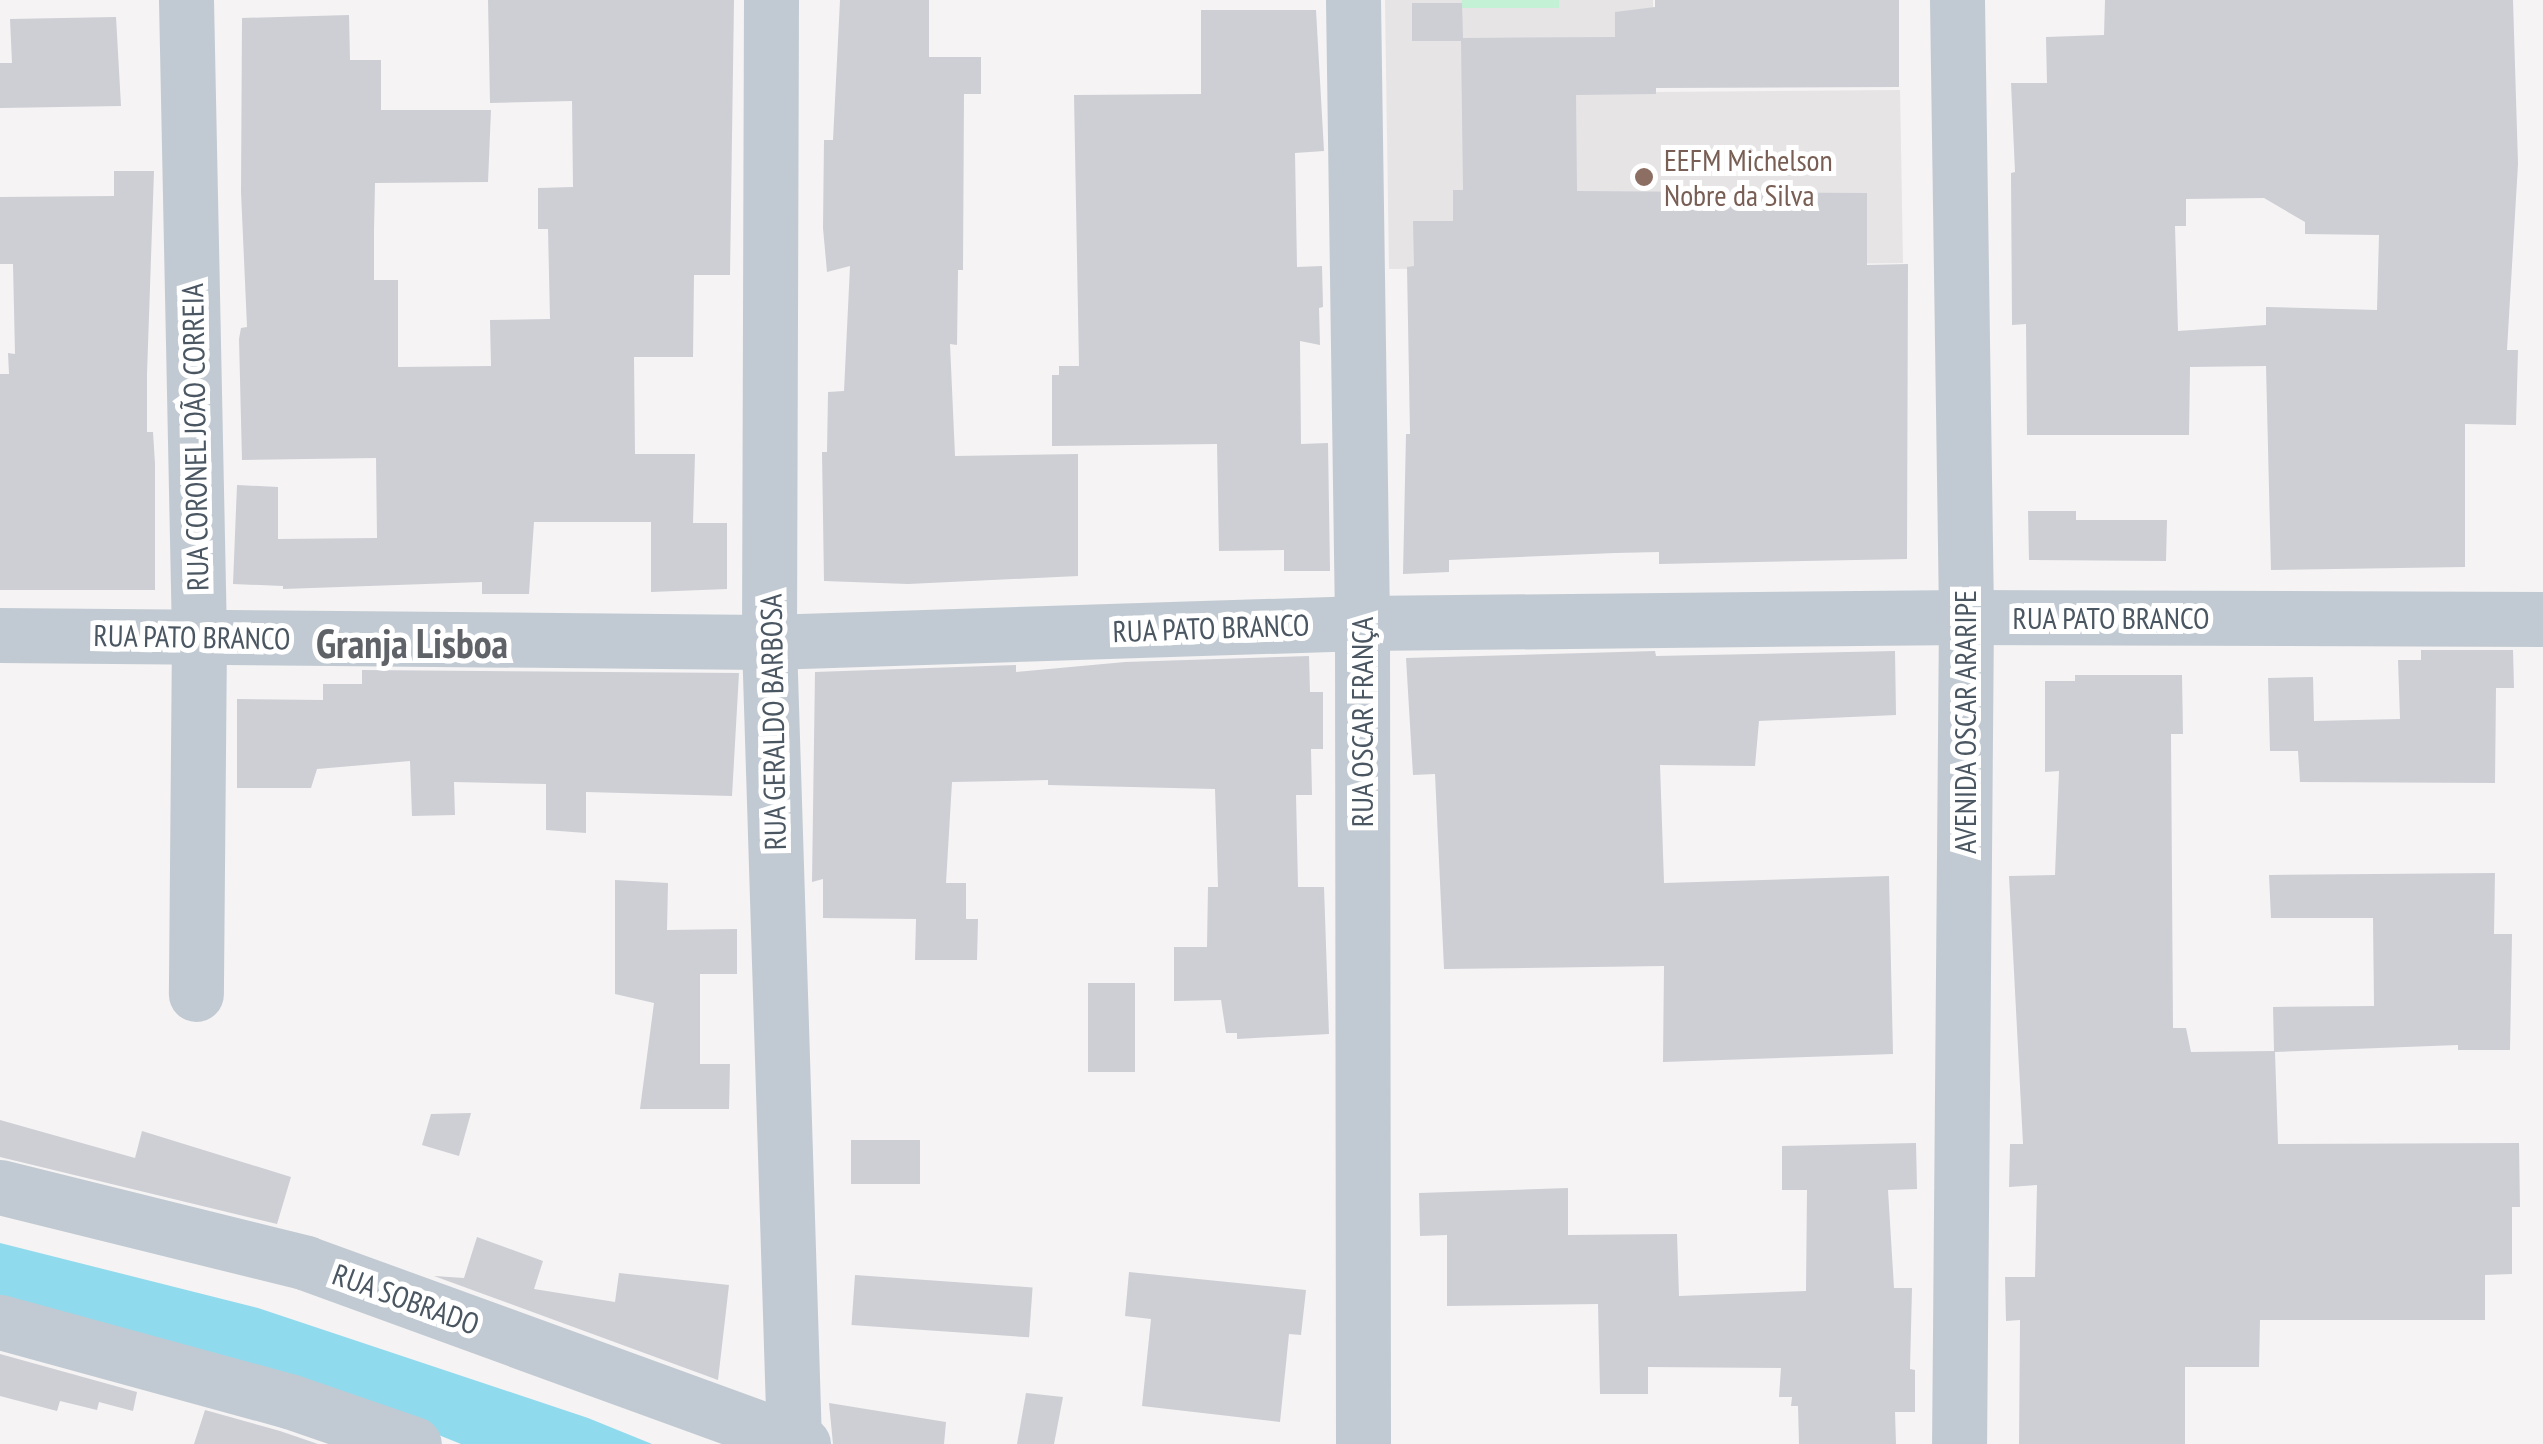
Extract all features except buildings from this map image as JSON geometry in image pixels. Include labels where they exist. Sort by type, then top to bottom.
[{"type":"street","name":"RUA CORONEL JOÃO CORREIA","points":[[186,0],[199,637],[196,994]]},
{"type":"street","name":"RUA GERALDO BARBOSA","points":[[771,0],[770,642],[797,1443]]},
{"type":"street","name":"RUA OSCAR FRANÇA","points":[[1353,0],[1362,623],[1363,1444]]},
{"type":"street","name":"AVENIDA OSCAR ARARIPE","points":[[1957,0],[1966,617],[1959,1444]]},
{"type":"street","name":"RUA PATO BRANCO","points":[[0,635],[770,642],[1362,623],[1966,617],[2543,619]]},
{"type":"street","name":"RUA SOBRADO","points":[[0,1187],[306,1262],[797,1443]]},
{"type":"street","points":[[0,1322],[290,1401],[414,1444]]},
{"type":"shaded area","name":"EEFM Michelson Nobre da Silva","points":[[1385,0],[1653,0],[1655,92],[1900,90],[1903,263],[1389,269]]},
{"type":"green space","points":[[1462,0],[1559,0],[1559,8],[1462,8]]},
{"type":"water","points":[[0,1243],[258,1308],[588,1418],[652,1444],[461,1444],[294,1377],[0,1305]]},
{"type":"place","name":"EEFM Michelson Nobre da Silva","points":[[1644,177]]},
{"type":"district","name":"Granja Lisboa","points":[[412,643]]}]
